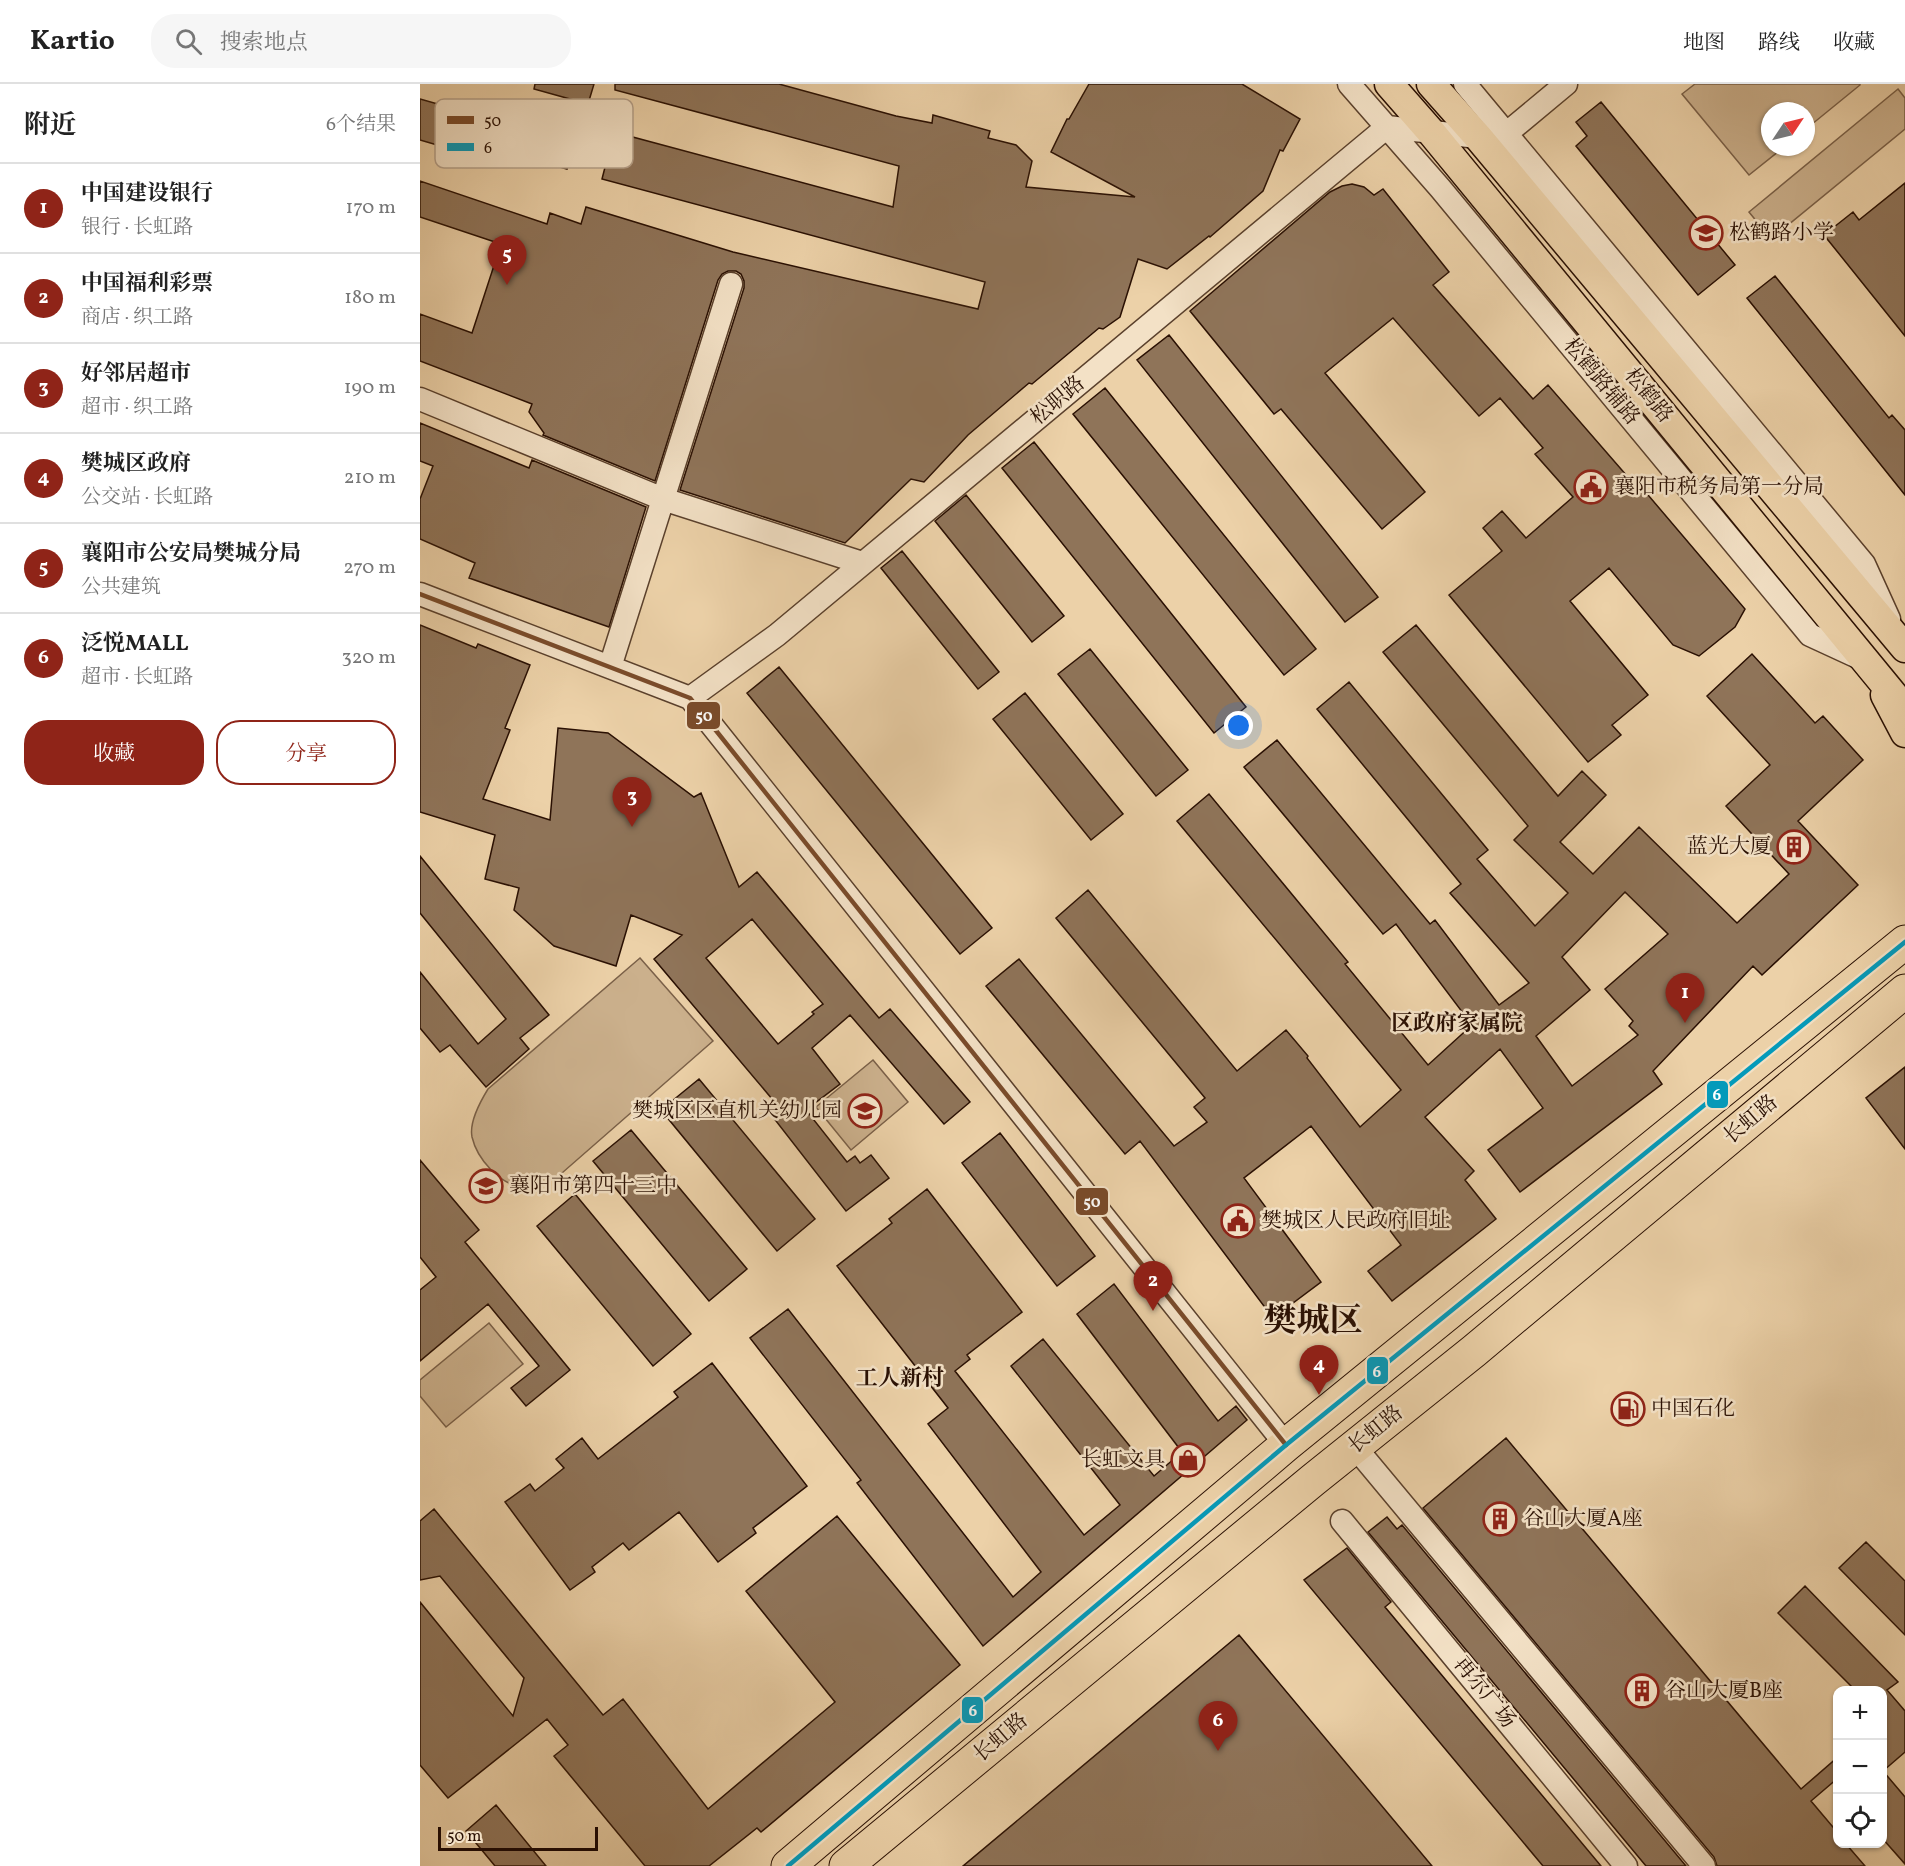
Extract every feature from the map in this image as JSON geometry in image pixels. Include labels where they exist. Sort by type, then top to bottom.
[{"type":"highway","name":"长虹路","points":[[788,1866],[1286,1445],[1894,951]]},
{"type":"highway","name":"长虹路","points":[[846,1866],[1474,1351],[1905,991]]},
{"type":"main road","name":"松鹤路","points":[[1389,84],[1431,132],[1905,709]]},
{"type":"main road","name":"松鹤路","points":[[1431,84],[1653,327],[1903,645]]},
{"type":"main road","points":[[1867,662],[1905,733]]},
{"type":"main road","points":[[1894,951],[1905,924]]},
{"type":"street","name":"松鹤路辅路","points":[[1349,84],[1440,188],[1810,635],[1867,662]]},
{"type":"street","points":[[1465,84],[1507,133],[1653,327]]},
{"type":"street","points":[[1387,127],[1478,137],[1507,133],[1566,84]]},
{"type":"street","name":"松职路","points":[[690,698],[777,635],[1387,127]]},
{"type":"street","points":[[610,667],[731,284]]},
{"type":"street","points":[[420,399],[663,499],[862,563]]},
{"type":"street","points":[[420,594],[690,698],[1286,1445]]},
{"type":"street","points":[[1355,1447],[1704,1866]]},
{"type":"street","name":"再尔广场","points":[[1342,1521],[1626,1866]]},
{"type":"shaded area","points":[[1695,84],[1860,84],[1815,122],[1815,102],[1761,102],[1761,156],[1773,156],[1749,175],[1682,94]]},
{"type":"shaded area","points":[[1898,89],[1905,98],[1905,129],[1771,239],[1749,212]]},
{"type":"shaded area","points":[[640,958],[713,1041],[562,1173],[544,1183],[523,1187],[498,1176],[479,1154],[471,1131],[479,1106],[488,1089]]},
{"type":"shaded area","points":[[873,1060],[908,1102],[851,1150],[816,1107]]},
{"type":"shaded area","points":[[489,1323],[523,1364],[446,1427],[420,1396],[420,1380]]},
{"type":"building","points":[[535,84],[594,84],[590,99],[570,99],[534,89]]},
{"type":"building","points":[[615,84],[779,84],[896,116],[932,123],[933,115],[990,131],[988,138],[1016,145],[1032,161],[1026,187],[1135,197],[1051,152],[1067,119],[1089,84],[1242,84],[1300,119],[1283,151],[1280,150],[1263,191],[1210,237],[1167,269],[1138,259],[1120,317],[1103,329],[1099,328],[1032,384],[1029,383],[968,435],[924,482],[911,479],[845,543],[680,490],[744,288],[741,274],[736,271],[722,274],[718,280],[655,481],[543,435],[544,433],[529,412],[532,404],[420,361],[420,314],[472,333],[501,244],[420,217],[420,181],[547,224],[550,213],[581,224],[586,207],[733,252],[978,309],[985,282],[602,179],[605,168],[633,168],[633,137],[893,207],[899,166],[615,90]]},
{"type":"building","points":[[420,99],[435,103],[435,144],[420,140]]},
{"type":"building","points":[[1601,102],[1735,265],[1698,295],[1576,146],[1587,136],[1576,122]]},
{"type":"building","points":[[1905,183],[1905,336],[1824,235],[1853,212],[1859,220]]},
{"type":"building","points":[[1352,184],[1364,187],[1374,195],[1383,189],[1449,272],[1433,285],[1533,399],[1548,385],[1634,484],[1637,482],[1745,609],[1735,627],[1699,656],[1673,645],[1609,568],[1570,601],[1648,695],[1612,725],[1621,735],[1588,762],[1449,595],[1502,551],[1483,528],[1502,511],[1526,538],[1573,497],[1535,454],[1543,448],[1500,398],[1479,416],[1393,318],[1325,373],[1425,492],[1382,529],[1281,409],[1274,414],[1190,311],[1330,192]]},
{"type":"building","points":[[1775,276],[1889,418],[1892,415],[1905,430],[1905,495],[1747,298]]},
{"type":"building","points":[[1169,335],[1378,597],[1345,622],[1137,360]]},
{"type":"building","points":[[1105,388],[1316,649],[1284,675],[1073,414]]},
{"type":"building","points":[[420,423],[529,468],[532,460],[646,507],[609,627],[469,578],[475,563],[420,539],[420,499],[433,466],[420,461]]},
{"type":"building","points":[[1034,442],[1246,707],[1214,733],[1002,468]]},
{"type":"building","points":[[966,495],[1064,616],[1032,642],[935,521]]},
{"type":"building","points":[[902,551],[999,672],[978,689],[881,568]]},
{"type":"building","points":[[420,625],[476,648],[478,644],[530,665],[505,728],[510,730],[483,799],[550,820],[558,728],[608,733],[694,797],[701,793],[739,887],[757,872],[879,1018],[890,1009],[970,1102],[944,1124],[850,1015],[812,1048],[840,1084],[806,1110],[847,1162],[855,1156],[860,1163],[871,1155],[889,1178],[846,1211],[769,1112],[778,1106],[654,959],[682,935],[631,915],[616,966],[554,946],[514,910],[519,888],[485,879],[495,835],[420,812]],"holes":[[[752,919],[823,1004],[778,1044],[706,958]]]},
{"type":"building","points":[[1416,625],[1558,796],[1582,771],[1606,795],[1560,842],[1593,874],[1639,827],[1737,923],[1789,874],[1726,806],[1770,765],[1707,696],[1752,654],[1815,723],[1823,716],[1863,760],[1798,821],[1858,885],[1762,975],[1753,966],[1653,1071],[1662,1084],[1520,1192],[1488,1150],[1543,1108],[1500,1049],[1425,1117],[1474,1171],[1465,1180],[1496,1219],[1392,1301],[1368,1271],[1401,1245],[1311,1126],[1244,1178],[1321,1282],[1273,1318],[1140,1141],[1125,1154],[986,986],[1019,959],[1174,1146],[1207,1122],[1194,1107],[1205,1098],[1056,918],[1088,890],[1237,1071],[1286,1030],[1360,1127],[1401,1090],[1177,821],[1209,794],[1348,962],[1345,964],[1428,1065],[1472,1025],[1396,924],[1383,934],[1244,767],[1277,740],[1430,924],[1435,920],[1499,1005],[1529,983],[1450,893],[1461,884],[1317,709],[1349,682],[1488,850],[1477,859],[1535,926],[1568,893],[1514,840],[1528,826],[1383,652]],"holes":[[[1625,892],[1668,934],[1605,989],[1633,1021],[1629,1026],[1638,1035],[1572,1086],[1536,1036],[1590,990],[1562,957]]]},
{"type":"building","points":[[1090,649],[1188,770],[1156,796],[1058,674]]},
{"type":"building","points":[[779,667],[992,928],[960,954],[747,693]]},
{"type":"building","points":[[1025,693],[1123,814],[1091,840],[993,719]]},
{"type":"building","points":[[420,856],[549,1015],[520,1038],[529,1049],[486,1087],[450,1045],[440,1052],[420,1028],[420,972],[478,1044],[506,1019],[420,913]]},
{"type":"building","points":[[1905,1067],[1905,1149],[1866,1098]]},
{"type":"building","points":[[699,1079],[815,1219],[777,1251],[661,1110]]},
{"type":"building","points":[[631,1130],[747,1269],[709,1301],[593,1161]]},
{"type":"building","points":[[1000,1133],[1095,1256],[1057,1286],[962,1163]]},
{"type":"building","points":[[420,1160],[479,1230],[465,1242],[570,1370],[526,1406],[511,1388],[539,1366],[488,1304],[420,1361],[420,1290],[436,1277],[420,1257]]},
{"type":"building","points":[[927,1189],[1022,1312],[967,1355],[970,1359],[955,1371],[1084,1535],[1120,1505],[1011,1366],[1043,1339],[1154,1476],[1182,1452],[1077,1314],[1114,1284],[1218,1421],[1236,1406],[1247,1420],[983,1646],[857,1483],[861,1480],[750,1338],[788,1309],[1013,1597],[1041,1572],[928,1424],[948,1408],[837,1266],[892,1223],[889,1219]]},
{"type":"building","points":[[575,1194],[691,1334],[653,1366],[537,1226]]},
{"type":"building","points":[[712,1363],[807,1486],[753,1528],[756,1533],[718,1562],[679,1512],[629,1550],[623,1543],[592,1567],[595,1572],[570,1590],[505,1502],[530,1484],[535,1491],[564,1468],[556,1459],[582,1438],[598,1459],[678,1397],[674,1392]]},
{"type":"building","points":[[1506,1438],[1801,1789],[1833,1761],[1833,1782],[1811,1801],[1833,1827],[1833,1848],[1849,1848],[1865,1866],[1717,1866],[1714,1857],[1423,1508]]},
{"type":"building","points":[[434,1509],[603,1715],[623,1699],[708,1809],[835,1702],[746,1591],[837,1516],[960,1665],[761,1832],[757,1828],[709,1866],[645,1866],[554,1756],[568,1745],[547,1719],[448,1798],[420,1765],[420,1602],[513,1716],[524,1678],[440,1576],[420,1580],[420,1521]]},
{"type":"building","points":[[1387,1517],[1397,1529],[1402,1525],[1686,1866],[1646,1866],[1368,1532]]},
{"type":"building","points":[[1866,1542],[1905,1581],[1905,1635],[1839,1568]]},
{"type":"building","points":[[1347,1548],[1391,1602],[1385,1607],[1601,1866],[1543,1866],[1304,1580]]},
{"type":"building","points":[[1805,1586],[1898,1682],[1887,1690],[1887,1686],[1851,1686],[1778,1613]]},
{"type":"building","points":[[1239,1635],[1432,1866],[963,1866]]},
{"type":"building","points":[[1887,1690],[1905,1711],[1905,1752],[1887,1768]]},
{"type":"building","points":[[1887,1776],[1905,1797],[1905,1864],[1887,1844]]},
{"type":"building","points":[[496,1805],[546,1866],[495,1866],[466,1831]]},
{"type":"transit line","name":"50","points":[[420,594],[690,698],[1286,1445]]},
{"type":"transit line","name":"6","points":[[788,1866],[1286,1445],[1905,942]]},
{"type":"place","name":"松鹤路小学","points":[[1706,233]]},
{"type":"place","name":"襄阳市公安局樊城分局","points":[[507,285]]},
{"type":"place","name":"襄阳市税务局第一分局","points":[[1591,487]]},
{"type":"place","name":"好邻居超市","points":[[632,827]]},
{"type":"place","name":"蓝光大厦","points":[[1794,847]]},
{"type":"place","name":"中国建设银行","points":[[1685,1023]]},
{"type":"place","name":"樊城区区直机关幼儿园","points":[[865,1111]]},
{"type":"place","name":"襄阳市第四十三中","points":[[486,1186]]},
{"type":"place","name":"樊城区人民政府旧址","points":[[1238,1221]]},
{"type":"place","name":"中国福利彩票","points":[[1153,1311]]},
{"type":"place","name":"樊城区政府","points":[[1319,1395]]},
{"type":"place","name":"中国石化","points":[[1628,1409]]},
{"type":"place","name":"长虹文具","points":[[1188,1460]]},
{"type":"place","name":"谷山大厦A座","points":[[1500,1519]]},
{"type":"place","name":"谷山大厦B座","points":[[1642,1691]]},
{"type":"place","name":"泛悦MALL","points":[[1218,1751]]},
{"type":"district","name":"区政府家属院","points":[[1457,1024]]},
{"type":"district","name":"樊城区","points":[[1313,1323]]},
{"type":"district","name":"工人新村","points":[[900,1379]]}]
